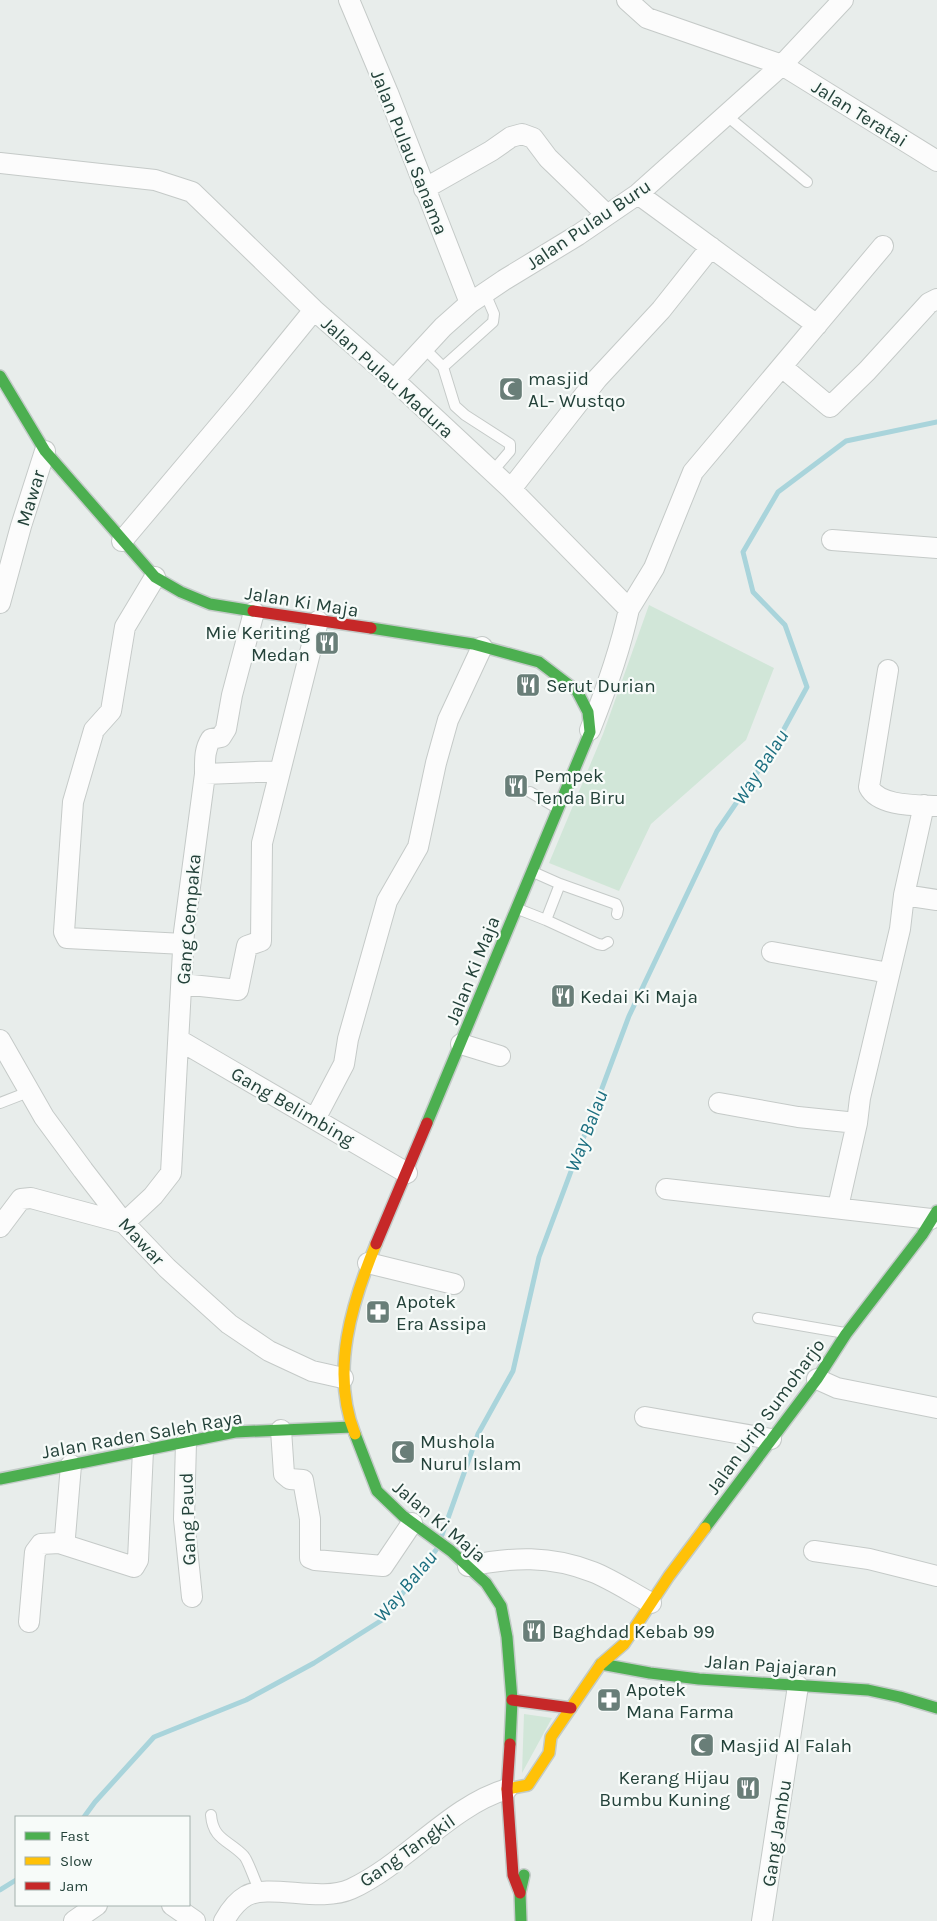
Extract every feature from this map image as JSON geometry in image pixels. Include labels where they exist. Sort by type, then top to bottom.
[{"type":"main road","name":"Jalan Ki Maja","points":[[0,376],[45,451],[155,577],[181,592],[210,604],[482,646],[539,662],[577,691],[588,712],[590,732],[362,1278],[349,1326],[343,1378],[352,1427],[377,1491],[408,1520],[451,1550],[486,1583],[502,1606],[507,1637],[512,1700],[507,1789],[513,1876],[520,1893]]},
{"type":"main road","name":"Jalan Urip Sumoharjo","points":[[614,1671],[624,1644],[669,1576],[817,1379],[846,1334],[932,1225]]},
{"type":"main road","name":"Jalan Raden Saleh Raya","points":[[0,1479],[235,1432],[352,1427]]},
{"type":"main road","name":"Jalan Urip Sumoharjo","points":[[507,1789],[528,1790],[549,1753],[551,1737],[601,1664],[624,1644]]},
{"type":"main road","name":"Jalan Pajajaran","points":[[601,1664],[614,1671],[798,1686],[838,1687],[879,1692],[937,1708]]},
{"type":"main road","points":[[512,1700],[571,1708]]},
{"type":"main road","name":"Jalan Urip Sumoharjo","points":[[549,1753],[561,1746]]},
{"type":"main road","name":"Jalan Ki Maja","points":[[521,1921],[520,1893],[525,1863]]},
{"type":"street","name":"Jalan Pulau Sanama","points":[[349,0],[388,94],[424,189],[478,298]]},
{"type":"street","name":"Jalan Teratai","points":[[627,0],[648,18],[782,65],[937,161]]},
{"type":"street","name":"Jalan Pulau Buru","points":[[394,380],[443,327],[478,298],[607,216],[638,194],[782,65],[843,0]]},
{"type":"street","points":[[424,189],[491,152],[511,138],[522,134],[533,138],[548,158],[607,216]]},
{"type":"street","name":"Jalan Pulau Madura","points":[[0,163],[155,180],[192,192],[314,310],[394,380],[511,489],[629,609]]},
{"type":"street","points":[[638,194],[817,326]]},
{"type":"street","points":[[590,732],[622,644],[629,609],[654,568],[693,472],[883,246]]},
{"type":"street","points":[[511,489],[597,379],[661,310],[711,247]]},
{"type":"street","points":[[782,367],[830,407],[867,372],[929,303],[937,300]]},
{"type":"street","points":[[122,541],[314,310]]},
{"type":"street","name":"Mawar","points":[[0,603],[45,451]]},
{"type":"street","points":[[832,540],[937,548]]},
{"type":"street","points":[[155,577],[125,627],[111,711],[94,730],[73,802],[64,932],[67,938],[184,944]]},
{"type":"street","name":"Gang Cempaka","points":[[124,1223],[153,1196],[171,1173],[184,944],[202,793],[206,774],[207,746],[211,739],[221,737],[226,729],[232,695],[254,612]]},
{"type":"street","points":[[182,984],[238,990],[247,946],[261,941],[262,843],[318,622]]},
{"type":"street","points":[[314,1119],[344,1064],[348,1039],[387,901],[418,847],[436,763],[448,720],[482,646]]},
{"type":"street","points":[[838,1207],[857,1123],[860,1098],[900,930],[904,895],[931,806],[884,801],[874,795],[869,787],[888,670]]},
{"type":"street","points":[[206,774],[280,771]]},
{"type":"street","points":[[904,895],[937,900]]},
{"type":"street","points":[[772,952],[889,973]]},
{"type":"street","name":"Mawar","points":[[0,1040],[44,1117],[124,1223],[166,1268],[229,1324],[269,1351],[312,1371],[343,1378]]},
{"type":"street","name":"Gang Belimbing","points":[[179,1040],[406,1172]]},
{"type":"street","points":[[461,1044],[500,1056]]},
{"type":"street","points":[[720,1103],[798,1117],[857,1123]]},
{"type":"street","points":[[666,1189],[838,1207],[932,1225]]},
{"type":"street","points":[[0,1227],[21,1199],[31,1198],[124,1223]]},
{"type":"street","points":[[368,1263],[454,1284]]},
{"type":"street","points":[[817,1379],[837,1388],[937,1408]]},
{"type":"street","points":[[645,1417],[771,1439]]},
{"type":"street","points":[[281,1430],[284,1474],[290,1479],[303,1480],[310,1519],[310,1558],[383,1566],[408,1520]]},
{"type":"street","name":"Gang Paud","points":[[186,1442],[184,1519],[192,1596]]},
{"type":"street","points":[[29,1622],[35,1552],[41,1544],[59,1543],[134,1567],[138,1560],[143,1450]]},
{"type":"street","points":[[59,1543],[65,1536],[71,1464]]},
{"type":"street","points":[[814,1551],[869,1559],[937,1576]]},
{"type":"street","points":[[468,1566],[502,1560],[535,1558],[594,1572],[651,1604]]},
{"type":"street","name":"Gang Jambu","points":[[762,1921],[798,1686]]},
{"type":"street","name":"Gang Tangkil","points":[[267,1892],[321,1895],[350,1890],[396,1863],[474,1802],[490,1794],[507,1789]]},
{"type":"street","points":[[224,1921],[230,1910],[247,1896],[267,1892]]},
{"type":"street","points":[[74,1921],[96,1906]]},
{"type":"street","points":[[173,1906],[195,1921]]},
{"type":"lane","points":[[727,116],[807,182]]},
{"type":"lane","points":[[444,367],[493,322],[494,314],[478,298]]},
{"type":"lane","points":[[424,348],[444,367],[455,406],[465,415],[510,444],[510,451],[492,472]]},
{"type":"lane","points":[[530,792],[558,808]]},
{"type":"lane","points":[[532,871],[560,884],[616,904],[617,914]]},
{"type":"lane","points":[[546,920],[560,884]]},
{"type":"lane","points":[[516,908],[598,944],[603,945],[608,942]]},
{"type":"lane","points":[[0,1103],[30,1091]]},
{"type":"lane","points":[[758,1318],[846,1334]]},
{"type":"lane","points":[[211,1815],[212,1826],[218,1836],[245,1857],[252,1877],[267,1892]]},
{"type":"green space","points":[[649,605],[774,668],[746,740],[651,824],[619,891],[549,863],[603,734]]},
{"type":"green space","points":[[524,1714],[552,1718],[522,1773]]},
{"type":"waterway","name":"Way Balau","points":[[442,1535],[478,1434],[513,1371],[539,1257],[629,1016],[717,831],[772,751],[807,687],[785,625],[753,592],[743,552],[778,492],[846,441],[937,422]]},
{"type":"waterway","name":"Way Balau","points":[[85,1816],[95,1802],[154,1737],[246,1700],[314,1663],[382,1620],[436,1550]]},
{"type":"waterway","name":"Way Balau","points":[[0,1890],[15,1881]]},
{"type":"traffic: fast","points":[[0,376],[45,451],[155,577],[181,592],[210,604],[253,611]]},
{"type":"traffic: fast","points":[[371,628],[473,644],[539,662],[577,691],[588,712],[590,732],[427,1123]]},
{"type":"traffic: fast","points":[[705,1528],[817,1379],[846,1334],[922,1235],[937,1211]]},
{"type":"traffic: fast","points":[[0,1479],[235,1432],[352,1427]]},
{"type":"traffic: fast","points":[[355,1434],[377,1491],[403,1516],[451,1551],[486,1583],[501,1606],[507,1637],[512,1700],[510,1744]]},
{"type":"traffic: fast","points":[[601,1664],[699,1679],[868,1690],[937,1708]]},
{"type":"traffic: fast","points":[[521,1921],[520,1893],[524,1875]]},
{"type":"traffic: slow","points":[[355,1434],[344,1386],[344,1362],[352,1313],[376,1244]]},
{"type":"traffic: slow","points":[[507,1789],[528,1785],[549,1753],[551,1737],[601,1664],[624,1644],[669,1576],[705,1528]]},
{"type":"traffic: jam","points":[[253,611],[371,628]]},
{"type":"traffic: jam","points":[[376,1244],[427,1123]]},
{"type":"traffic: jam","points":[[512,1700],[571,1708]]},
{"type":"traffic: jam","points":[[510,1744],[507,1789],[513,1875],[520,1893]]},
{"type":"place","name":"masjid AL- Wustqo","points":[[511,389]]},
{"type":"place","name":"Mie Keriting Medan","points":[[327,643]]},
{"type":"place","name":"Serut Durian","points":[[528,685]]},
{"type":"place","name":"Pempek Tenda Biru","points":[[516,786]]},
{"type":"place","name":"Kedai Ki Maja","points":[[563,996]]},
{"type":"place","name":"Apotek Era Assipa","points":[[378,1312]]},
{"type":"place","name":"Mushola Nurul Islam","points":[[403,1452]]},
{"type":"place","name":"Baghdad Kebab 99","points":[[534,1631]]},
{"type":"place","name":"Apotek Mana Farma","points":[[609,1700]]},
{"type":"place","name":"Masjid Al Falah","points":[[702,1745]]},
{"type":"place","name":"Kerang Hijau Bumbu Kuning","points":[[748,1788]]}]
